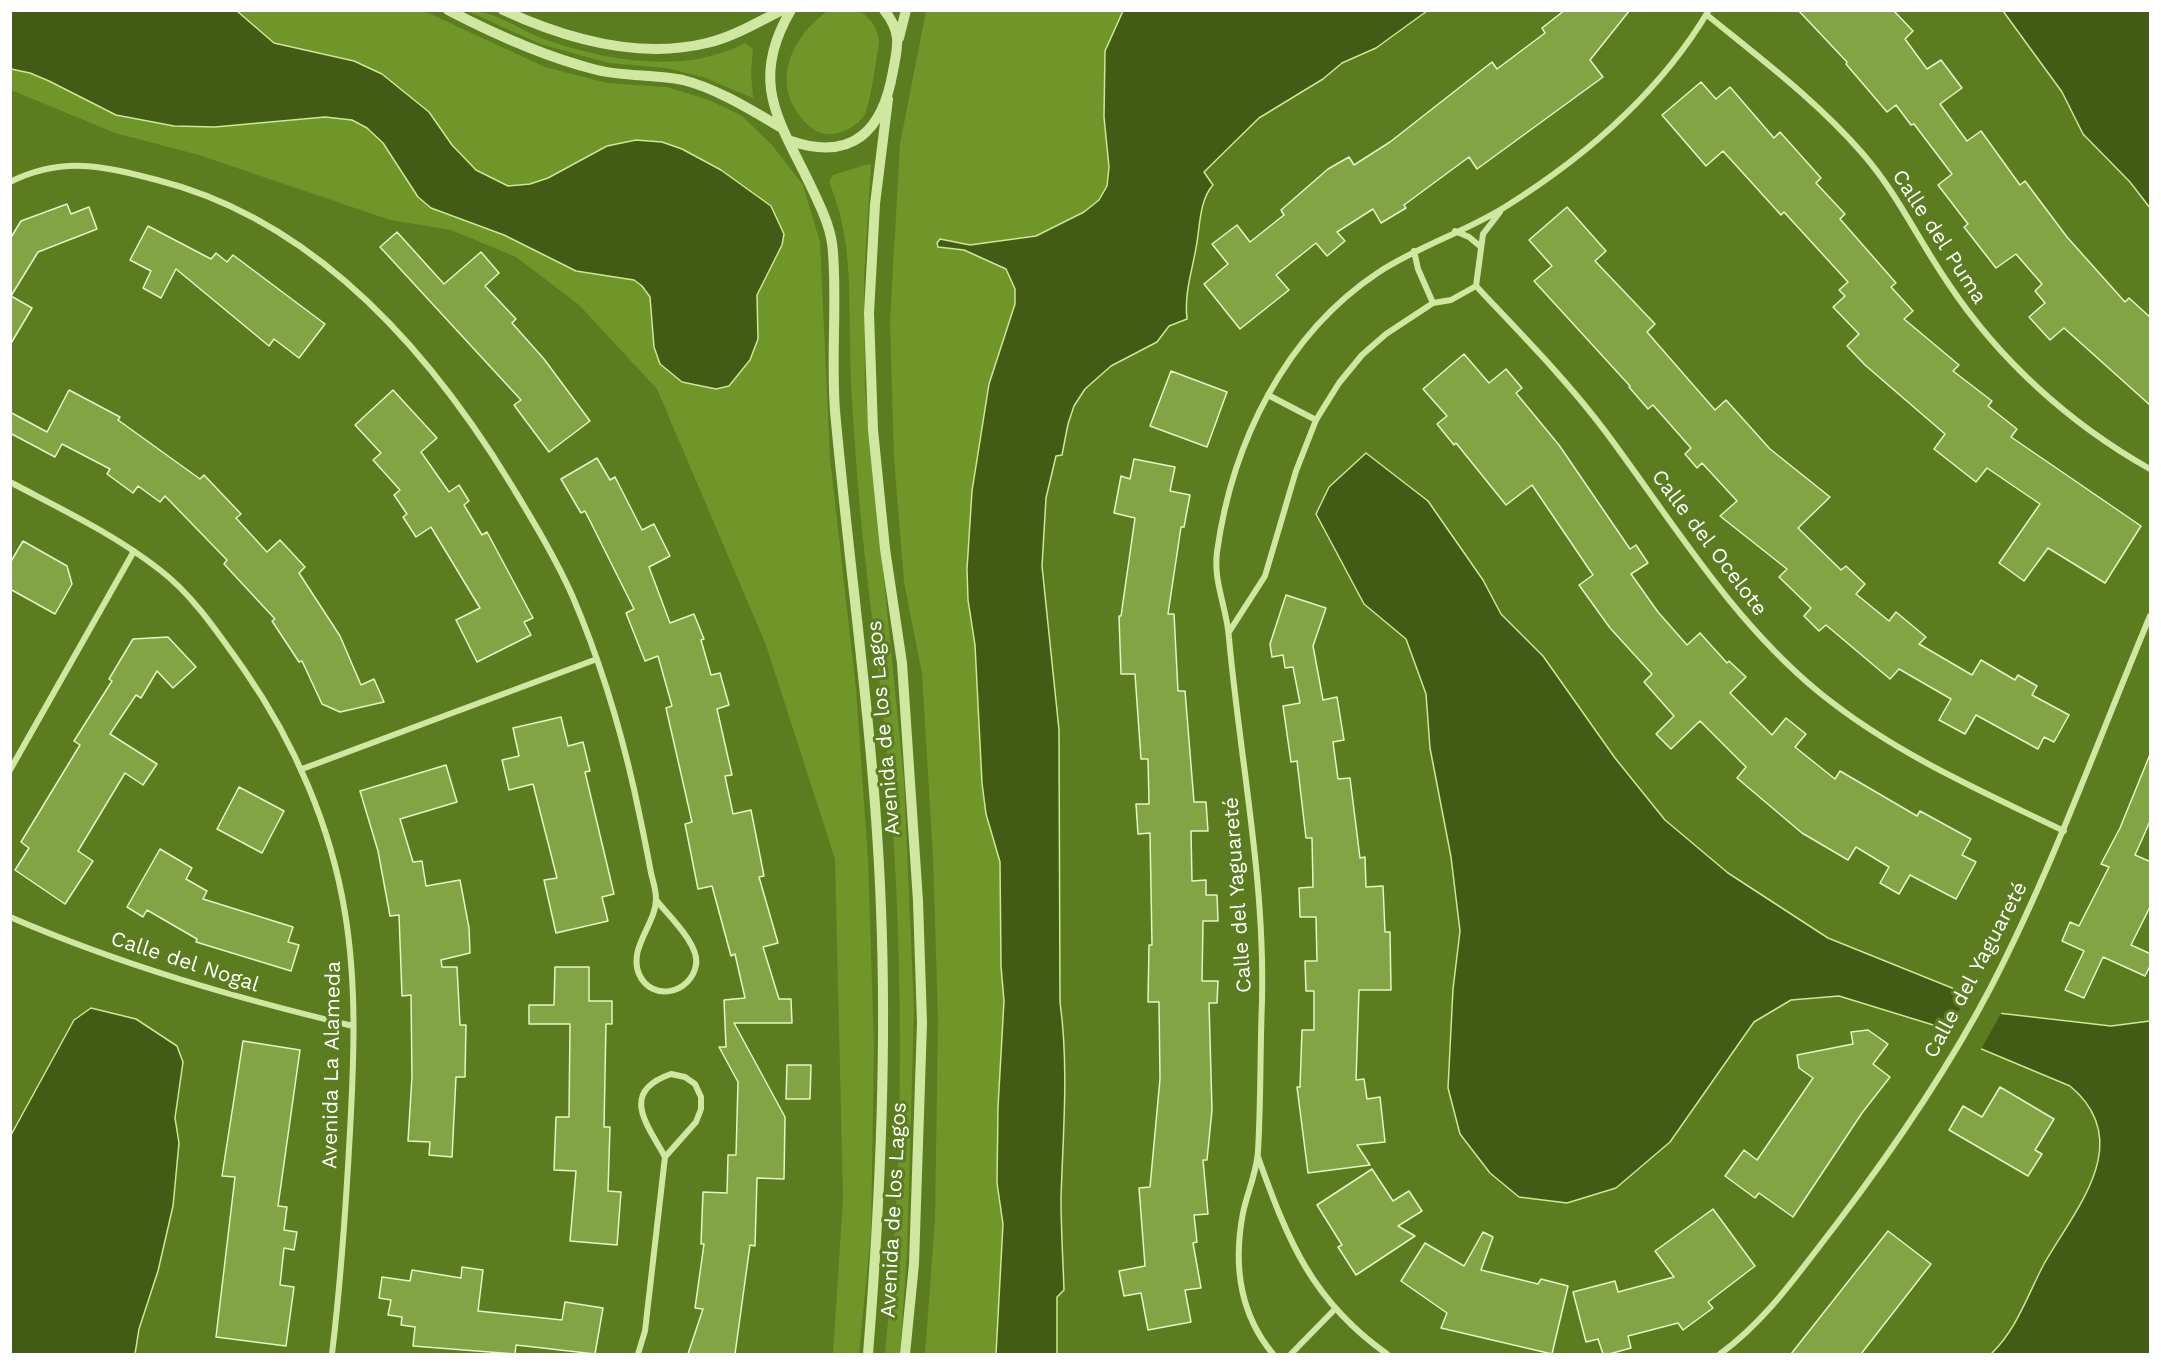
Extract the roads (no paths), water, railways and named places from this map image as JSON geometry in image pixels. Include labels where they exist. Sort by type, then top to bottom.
[{"type":"street","points":[[448,10],[519,44],[571,62],[599,70],[684,81],[715,91],[782,128]]},
{"type":"street","points":[[503,10],[542,28],[578,39],[628,48],[668,51],[709,43],[782,10]]},
{"type":"street","points":[[782,128],[772,102],[769,78],[775,40],[790,10]]},
{"type":"street","points":[[884,10],[899,38]]},
{"type":"street","points":[[899,38],[906,10]]},
{"type":"street","name":"Calle del Yaguareté","points":[[1273,1354],[1250,1320],[1244,1303],[1237,1262],[1243,1214],[1258,1156],[1263,964],[1255,845],[1244,754],[1232,684],[1229,632],[1216,579],[1216,556],[1227,496],[1242,450],[1268,395],[1300,345],[1328,315],[1377,273],[1414,251],[1503,208],[1606,133],[1665,71],[1708,13]]},
{"type":"street","name":"Calle del Puma","points":[[1708,13],[1805,93],[1864,155],[1894,195],[1947,282],[2001,352],[2040,390],[2086,427],[2151,469]]},
{"type":"street","name":"Avenida de los Lagos","points":[[899,38],[888,99],[875,204],[869,313],[870,374],[885,549],[902,663],[918,901],[921,1035],[914,1264],[905,1354]]},
{"type":"street","points":[[791,141],[809,147],[853,141],[868,131],[880,118],[888,99]]},
{"type":"street","name":"Avenida de los Lagos","points":[[782,128],[791,141],[828,224],[833,250],[835,408],[868,718],[881,906],[882,1131],[868,1354]]},
{"type":"street","points":[[10,182],[33,171],[62,165],[94,166],[170,183],[213,199],[258,222],[306,251],[356,289],[404,337],[451,395],[497,461],[542,535],[566,584],[597,659],[622,733],[656,900],[693,945],[698,960],[687,982],[676,991],[663,993],[648,986],[639,975],[637,961],[656,900]]},
{"type":"street","points":[[1229,632],[1265,576],[1296,471],[1316,420],[1339,383],[1362,355],[1386,334],[1432,303],[1451,300],[1476,286],[1481,247],[1490,223],[1503,208]]},
{"type":"street","points":[[1455,231],[1469,237],[1481,247]]},
{"type":"street","points":[[1414,251],[1418,269],[1432,303]]},
{"type":"street","name":"Calle del Ocelote","points":[[1476,286],[1554,370],[1604,429],[1722,594],[1782,659],[1820,693],[1896,746],[1923,762],[2064,831]]},
{"type":"street","points":[[1268,395],[1316,420]]},
{"type":"street","name":"Avenida La Alameda","points":[[10,482],[134,551],[186,594],[233,654],[271,709],[302,769],[325,834],[345,910],[352,963],[353,1026],[346,1206],[332,1354]]},
{"type":"street","points":[[10,770],[134,551]]},
{"type":"street","name":"Calle del Yaguareté","points":[[1720,1354],[1742,1338],[1771,1309],[1860,1194],[1948,1062],[1991,987],[2064,831],[2151,616]]},
{"type":"street","points":[[302,769],[597,659]]},
{"type":"street","name":"Calle del Nogal","points":[[10,917],[49,934],[170,976],[252,1002],[353,1026]]},
{"type":"street","points":[[638,1354],[645,1331],[665,1157],[640,1110],[647,1086],[671,1074],[685,1077],[695,1084],[701,1097],[701,1109],[696,1122],[665,1157]]},
{"type":"street","name":"Calle del Yaguareté","points":[[1258,1156],[1278,1214],[1312,1281],[1335,1309],[1387,1354]]},
{"type":"street","points":[[1291,1354],[1335,1309]]}]
